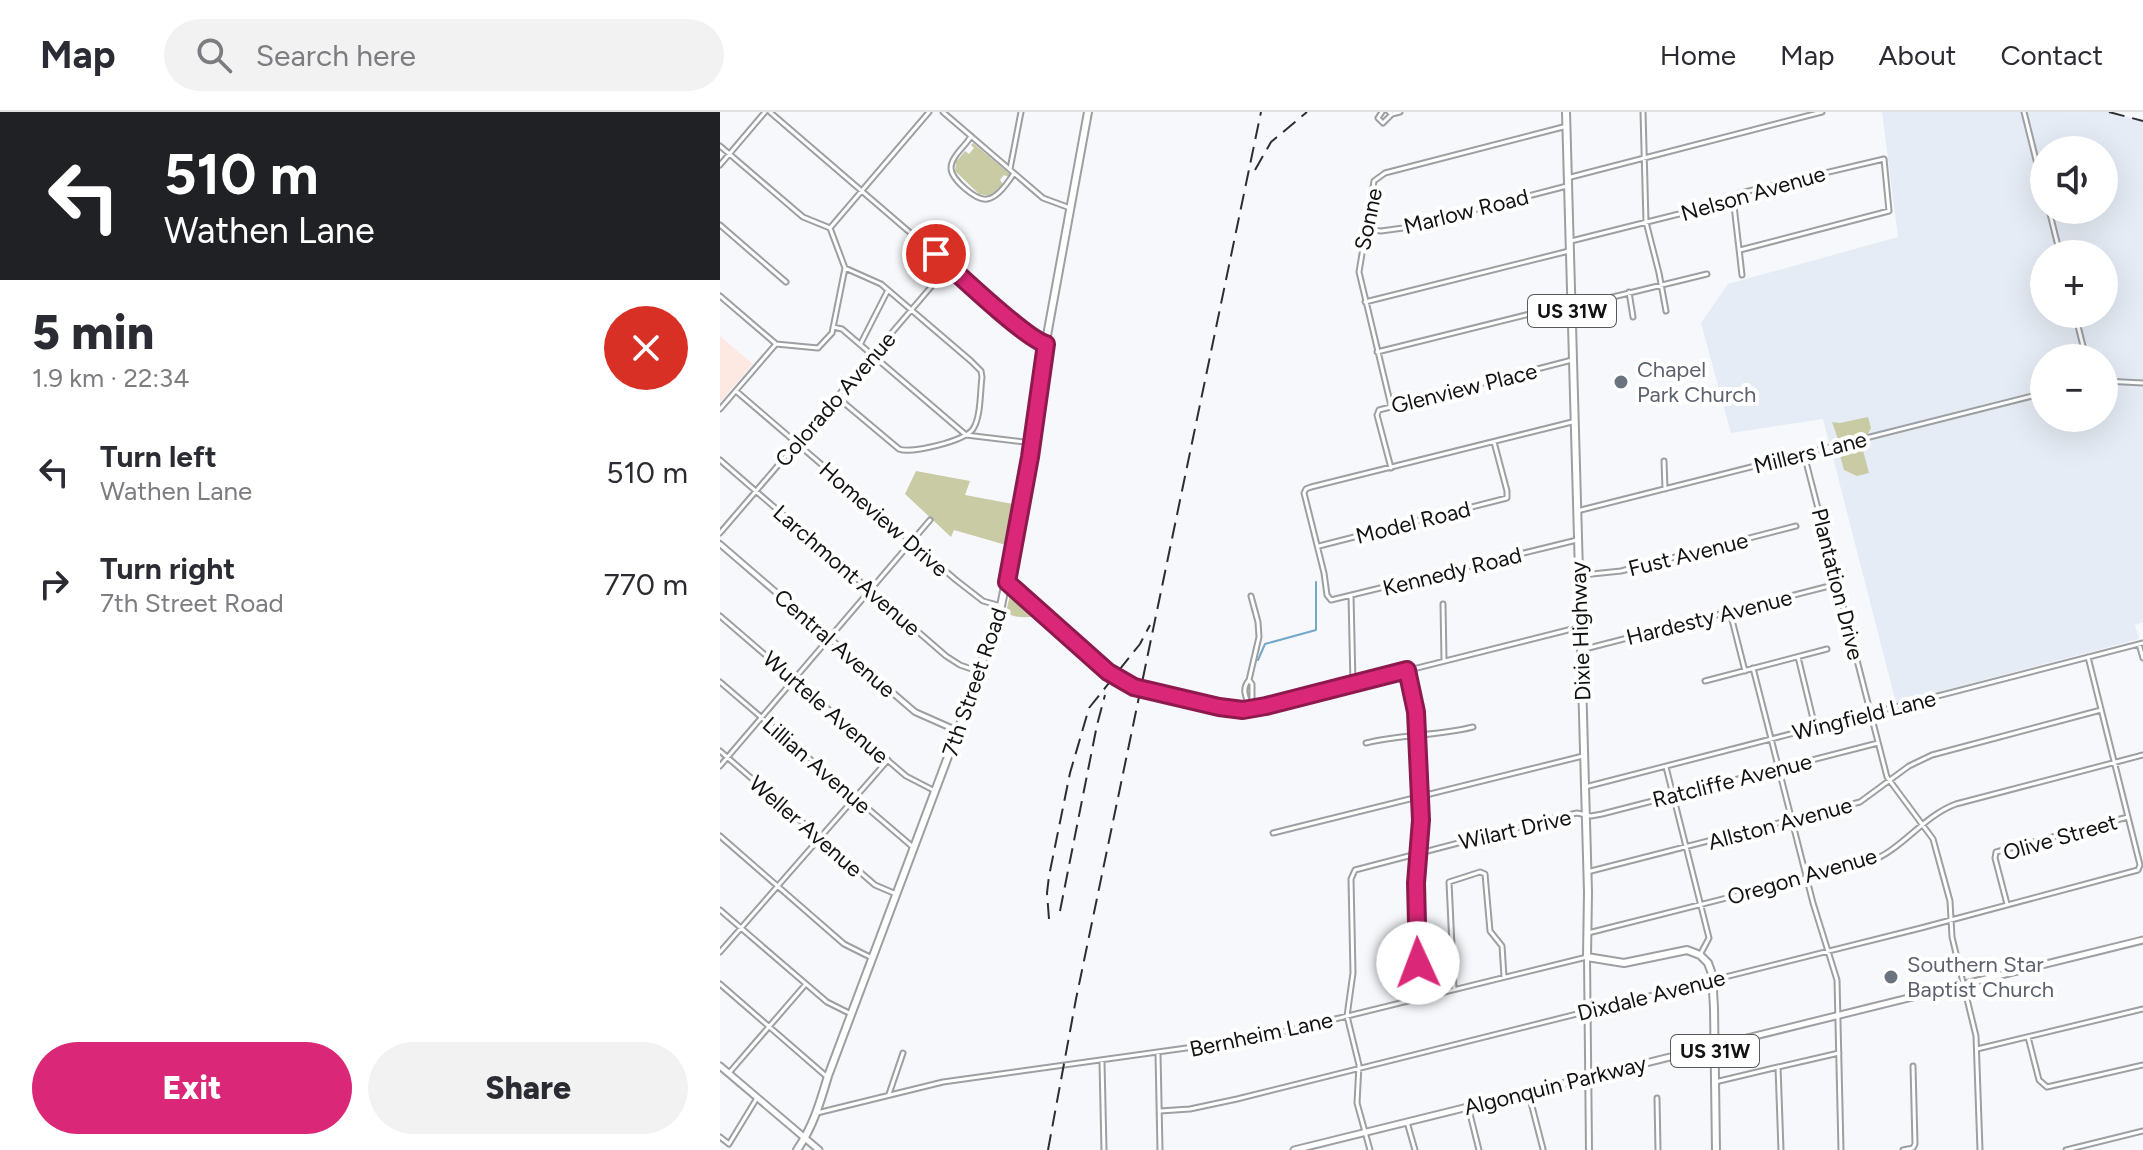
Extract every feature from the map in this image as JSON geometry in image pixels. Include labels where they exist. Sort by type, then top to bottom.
[{"type":"main road","name":"7th Street Road","points":[[797,1150],[817,1113],[828,1076],[980,672],[1001,606],[1033,443],[1046,344],[1088,112]]},
{"type":"main road","name":"Dixie Highway","points":[[1566,112],[1586,814],[1587,957]]},
{"type":"main road","name":"Algonquin Parkway","points":[[1294,1150],[2143,940]]},
{"type":"main road","name":"Bernheim Lane","points":[[1587,957],[1624,963],[1682,950],[1700,955]]},
{"type":"main road","name":"US 31W","points":[[1700,955],[1710,969],[1712,980],[1716,1150]]},
{"type":"main road","points":[[720,1066],[819,1150]]},
{"type":"street","points":[[720,165],[768,112],[863,189],[1038,341],[1046,344]]},
{"type":"street","points":[[830,228],[929,112]]},
{"type":"street","points":[[943,112],[1043,198],[1070,208]]},
{"type":"street","points":[[1010,169],[1021,112]]},
{"type":"street","points":[[1382,112],[1378,118],[1383,123],[1391,113],[1400,112]]},
{"type":"street","points":[[1643,112],[1646,222],[1666,311]]},
{"type":"street","points":[[1567,178],[1822,112]]},
{"type":"street","points":[[2024,112],[2030,136]]},
{"type":"street","name":"Sonne","points":[[1391,406],[1358,265],[1374,181],[1381,174],[1567,126]]},
{"type":"street","points":[[971,136],[952,161],[951,170],[956,179],[978,198],[995,196],[1014,173]]},
{"type":"street","points":[[720,146],[803,217],[830,228],[845,268],[831,336],[820,347],[776,344],[720,296]]},
{"type":"street","name":"Nelson Avenue","points":[[1570,241],[1715,205],[1733,197],[1882,158],[1889,211],[1740,250]]},
{"type":"street","name":"Marlow Road","points":[[1365,229],[1381,231],[1403,228],[1568,186]]},
{"type":"street","points":[[1733,197],[1742,275]]},
{"type":"street","points":[[720,225],[786,282]]},
{"type":"street","points":[[1365,302],[1569,251]]},
{"type":"street","name":"Colorado Avenue","points":[[720,533],[949,266]]},
{"type":"street","points":[[845,268],[881,284],[981,371],[974,428],[966,435]]},
{"type":"street","points":[[1377,352],[1707,274]]},
{"type":"street","points":[[860,345],[888,290]]},
{"type":"street","points":[[1629,292],[1633,317]]},
{"type":"street","points":[[833,327],[842,329],[966,435]]},
{"type":"street","points":[[720,409],[776,344]]},
{"type":"street","name":"Glenview Place","points":[[1391,468],[1378,411],[1573,359]]},
{"type":"street","points":[[2118,382],[2143,383]]},
{"type":"street","name":"Homeview Drive","points":[[736,391],[979,598],[1001,606]]},
{"type":"street","points":[[837,397],[902,451],[910,452],[966,435],[1033,443]]},
{"type":"street","name":"Millers Lane","points":[[1577,511],[2030,397]]},
{"type":"street","points":[[1318,547],[1304,493],[1306,489],[1574,422]]},
{"type":"street","name":"Model Road","points":[[1318,547],[1508,496],[1494,442]]},
{"type":"street","name":"Plantation Drive","points":[[1804,454],[1889,781]]},
{"type":"street","name":"Larchmont Avenue","points":[[720,460],[952,660],[980,672]]},
{"type":"street","points":[[1664,461],[1665,489]]},
{"type":"street","points":[[720,766],[930,520]]},
{"type":"street","name":"Fust Avenue","points":[[1578,575],[1621,571],[1796,526]]},
{"type":"street","name":"Kennedy Road","points":[[1318,547],[1328,598],[1335,600],[1577,540]]},
{"type":"street","name":"Central Avenue","points":[[720,544],[919,715],[958,731]]},
{"type":"street","points":[[1007,582],[1108,672],[1126,683],[1219,707],[1249,709],[1581,627]]},
{"type":"street","name":"Hardesty Avenue","points":[[1581,650],[1837,584]]},
{"type":"street","points":[[1249,709],[1248,703],[1252,699],[1249,680],[1259,637],[1251,596]]},
{"type":"street","points":[[1351,596],[1353,684]]},
{"type":"street","points":[[1443,604],[1444,660]]},
{"type":"street","points":[[1730,612],[1745,671]]},
{"type":"street","name":"Wurtele Avenue","points":[[720,616],[888,760],[914,781],[935,792]]},
{"type":"street","points":[[2141,644],[2143,658]]},
{"type":"street","name":"Wingfield Lane","points":[[1585,787],[2141,644]]},
{"type":"street","points":[[1705,681],[1827,649]]},
{"type":"street","points":[[1797,657],[1815,727]]},
{"type":"street","points":[[2088,657],[2128,817]]},
{"type":"street","points":[[1753,668],[1806,878],[1837,980],[1841,1150]]},
{"type":"street","points":[[1407,670],[1414,701],[1421,820],[1418,852],[1420,998]]},
{"type":"street","name":"Lillian Avenue","points":[[720,682],[914,848]]},
{"type":"street","name":"Allston Avenue","points":[[1587,872],[1860,802],[1909,766],[1932,755],[2101,710]]},
{"type":"street","points":[[1366,743],[1473,727]]},
{"type":"street","name":"Ratcliffe Avenue","points":[[1586,814],[1591,816],[1878,743]]},
{"type":"street","name":"Weller Avenue","points":[[720,751],[875,885],[896,894]]},
{"type":"street","name":"Oregon Avenue","points":[[1588,933],[1876,859],[1941,810],[1956,804],[2143,755]]},
{"type":"street","points":[[1273,833],[1584,756]]},
{"type":"street","points":[[720,952],[888,760]]},
{"type":"street","points":[[1666,766],[1709,941],[1700,955]]},
{"type":"street","points":[[1889,781],[1936,847],[1950,901],[1952,937],[1977,1049],[1980,1150]]},
{"type":"street","name":"Wilart Drive","points":[[1347,1016],[1353,973],[1353,872],[1363,866],[1558,817],[1586,814]]},
{"type":"street","name":"Dixdale Avenue","points":[[1160,1111],[1218,1104],[1829,951],[2140,869],[2128,817]]},
{"type":"street","name":"Olive Street","points":[[2007,904],[1996,852],[2128,817]]},
{"type":"street","points":[[720,836],[844,944],[872,958]]},
{"type":"street","points":[[1454,989],[1449,882],[1480,872],[1485,874],[1487,885],[1490,931],[1502,946],[1504,977]]},
{"type":"street","points":[[720,910],[831,1006],[851,1014]]},
{"type":"street","name":"Bernheim Lane","points":[[817,1113],[943,1082],[1258,1038],[1587,957]]},
{"type":"street","name":"Dixie Highway","points":[[1587,957],[1589,1150]]},
{"type":"street","points":[[720,984],[828,1076]]},
{"type":"street","points":[[729,1073],[806,985]]},
{"type":"street","points":[[1977,1049],[2143,1009]]},
{"type":"street","points":[[1347,1016],[1359,1069],[1357,1103],[1370,1150]]},
{"type":"street","points":[[2028,1037],[2039,1080],[2047,1087],[2143,1065]]},
{"type":"street","points":[[889,1094],[903,1053]]},
{"type":"street","points":[[1158,1053],[1160,1150]]},
{"type":"street","points":[[1715,1082],[1839,1053]]},
{"type":"street","points":[[1102,1061],[1104,1150]]},
{"type":"street","points":[[1903,1150],[1913,1148],[1913,1066]]},
{"type":"street","points":[[1778,1067],[1781,1150]]},
{"type":"street","points":[[1528,1091],[1543,1149]]},
{"type":"street","points":[[720,1137],[729,1144],[757,1098]]},
{"type":"street","points":[[1657,1098],[1658,1150]]},
{"type":"street","points":[[1468,1106],[1479,1150]]},
{"type":"street","points":[[1407,1122],[1415,1150]]},
{"type":"street","points":[[2066,1150],[2143,1131]]},
{"type":"shaded area","points":[[1882,112],[2109,112],[2143,121],[2143,622],[2135,625],[2139,639],[1896,703],[1823,419],[1731,433],[1701,323],[1728,284],[1898,237]]},
{"type":"shaded area","points":[[720,336],[753,364],[720,402]]},
{"type":"green space","points":[[973,143],[1010,174],[1009,177],[1004,175],[1000,180],[1003,184],[991,196],[979,194],[955,171],[956,162],[965,151],[969,154],[974,148]]},
{"type":"green space","points":[[1868,417],[1871,428],[1868,434],[1844,442],[1838,439],[1832,422]]},
{"type":"green space","points":[[1861,443],[1869,473],[1857,476],[1844,470],[1839,452],[1842,447]]},
{"type":"green space","points":[[916,471],[970,481],[965,495],[1013,504],[1006,545],[954,530],[951,537],[905,494]]},
{"type":"green space","points":[[1010,595],[1022,597],[1060,631],[1059,636],[1059,632],[1041,617],[1019,617],[1006,612]]},
{"type":"waterway","points":[[1258,660],[1265,644],[1316,630],[1316,582]]},
{"type":"waterway","points":[[1251,680],[1254,668]]},
{"type":"waterway","points":[[1252,701],[1256,704],[1270,701]]},
{"type":"railway","points":[[1048,1150],[1076,999],[1261,112]]},
{"type":"railway","points":[[1255,170],[1271,142],[1307,112]]},
{"type":"railway","points":[[2109,112],[2143,121]]},
{"type":"railway","points":[[1049,919],[1049,876],[1070,773],[1089,708],[1140,644],[1150,625]]},
{"type":"railway","points":[[1060,911],[1105,695]]},
{"type":"place","name":"Chapel Park Church","points":[[1621,382]]},
{"type":"place","name":"Southern Star Baptist Church","points":[[1891,977]]},
{"type":"route","points":[[936,254],[1014,322],[1046,344],[1030,457],[1007,582],[1108,672],[1140,689],[1243,710],[1407,670],[1416,712],[1421,820],[1416,883],[1418,963]]}]
